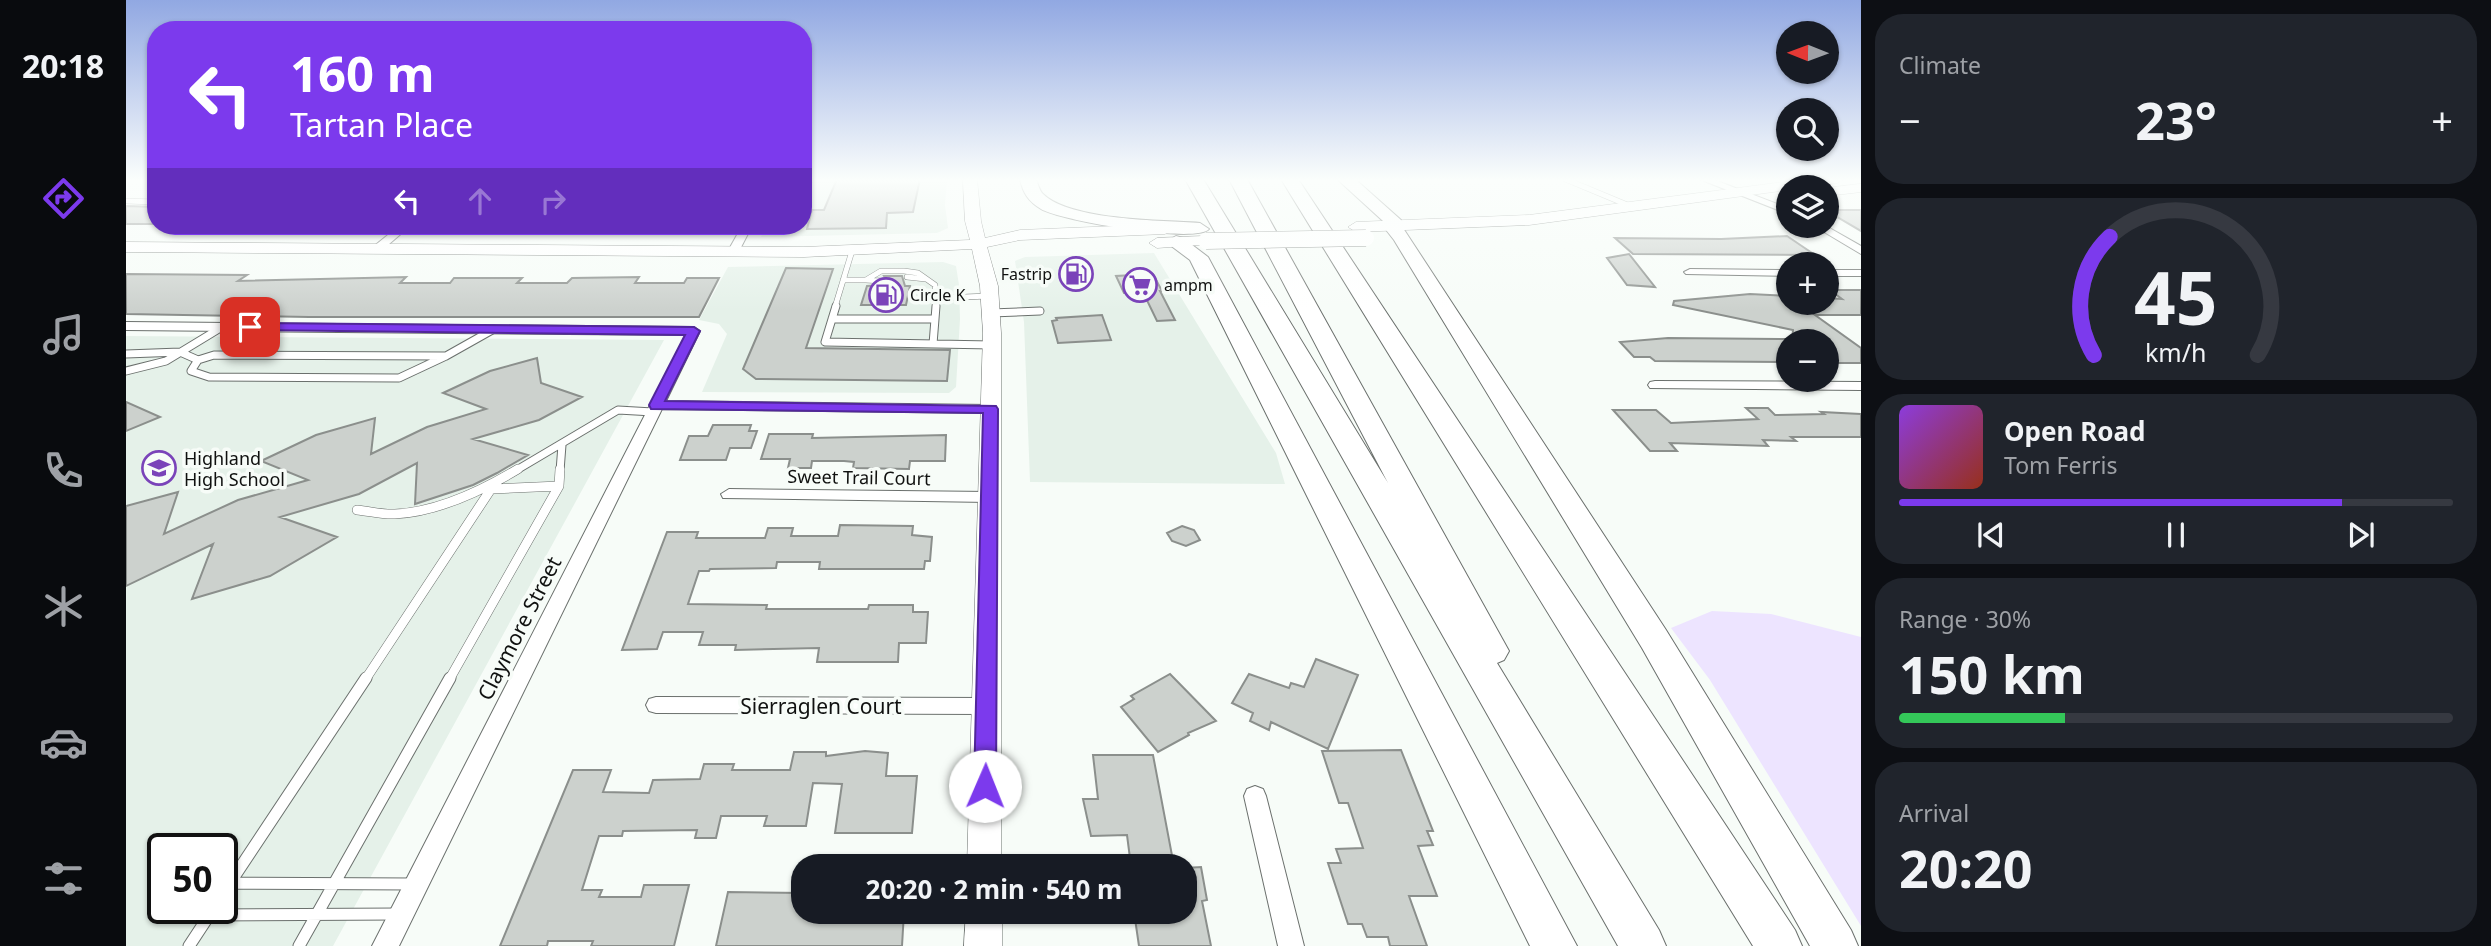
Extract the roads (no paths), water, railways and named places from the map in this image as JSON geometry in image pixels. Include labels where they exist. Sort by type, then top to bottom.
[{"type":"highway","points":[[1112,223],[1194,237],[1198,257],[1554,946]]},
{"type":"highway","points":[[1218,223],[1643,946]]},
{"type":"highway","points":[[1262,223],[1650,946]]},
{"type":"highway","points":[[1317,223],[1779,946]]},
{"type":"highway","points":[[1393,223],[1654,639],[1835,946]]},
{"type":"main road","points":[[975,223],[991,305],[992,345],[984,854]]},
{"type":"main road","points":[[1397,232],[1490,223]]},
{"type":"main road","points":[[126,247],[852,251],[980,244],[1020,235],[1194,237],[1537,232],[1602,223]]},
{"type":"main road","points":[[980,244],[1016,249],[1194,237]]},
{"type":"main road","points":[[983,946],[984,924]]},
{"type":"street","points":[[377,248],[394,235]]},
{"type":"street","points":[[734,251],[742,235]]},
{"type":"street","points":[[1839,238],[1861,251]]},
{"type":"street","points":[[1690,272],[1776,273]]},
{"type":"street","points":[[1839,273],[1861,273]]},
{"type":"street","points":[[130,326],[494,329]]},
{"type":"street","name":"Claymore Street","points":[[385,946],[694,331],[494,329]]},
{"type":"street","points":[[1655,385],[1861,386]]},
{"type":"street","points":[[654,409],[990,409]]},
{"type":"street","name":"Sweet Trail Court","points":[[729,494],[989,497]]},
{"type":"street","name":"Sierraglen Court","points":[[656,705],[986,706]]},
{"type":"street","points":[[1255,796],[1291,946]]},
{"type":"lane","points":[[852,251],[825,342],[992,345]]},
{"type":"lane","points":[[866,280],[881,271],[918,272],[929,279],[934,285],[936,298],[933,344]]},
{"type":"lane","points":[[843,280],[883,279]]},
{"type":"lane","points":[[909,279],[929,279]]},
{"type":"lane","points":[[936,298],[1040,311]]},
{"type":"lane","points":[[832,318],[935,319]]},
{"type":"lane","points":[[126,371],[166,361],[222,327]]},
{"type":"lane","points":[[446,356],[214,355],[198,360],[191,370],[209,377],[398,378],[446,356],[494,329]]},
{"type":"lane","points":[[126,354],[180,352],[198,360]]},
{"type":"lane","points":[[357,510],[395,514],[442,504],[494,485],[618,410],[654,409]]},
{"type":"lane","points":[[299,946],[559,486],[562,445]]},
{"type":"lane","points":[[494,485],[559,486]]},
{"type":"lane","points":[[238,872],[494,485]]},
{"type":"lane","points":[[238,883],[416,884]]},
{"type":"lane","points":[[238,912],[316,916],[401,914]]},
{"type":"lane","points":[[188,946],[202,924]]},
{"type":"place","name":"Fastrip","points":[[1076,274]]},
{"type":"place","name":"ampm","points":[[1140,285]]},
{"type":"place","name":"Circle K","points":[[886,295]]},
{"type":"place","name":"Highland High School","points":[[159,468]]}]
